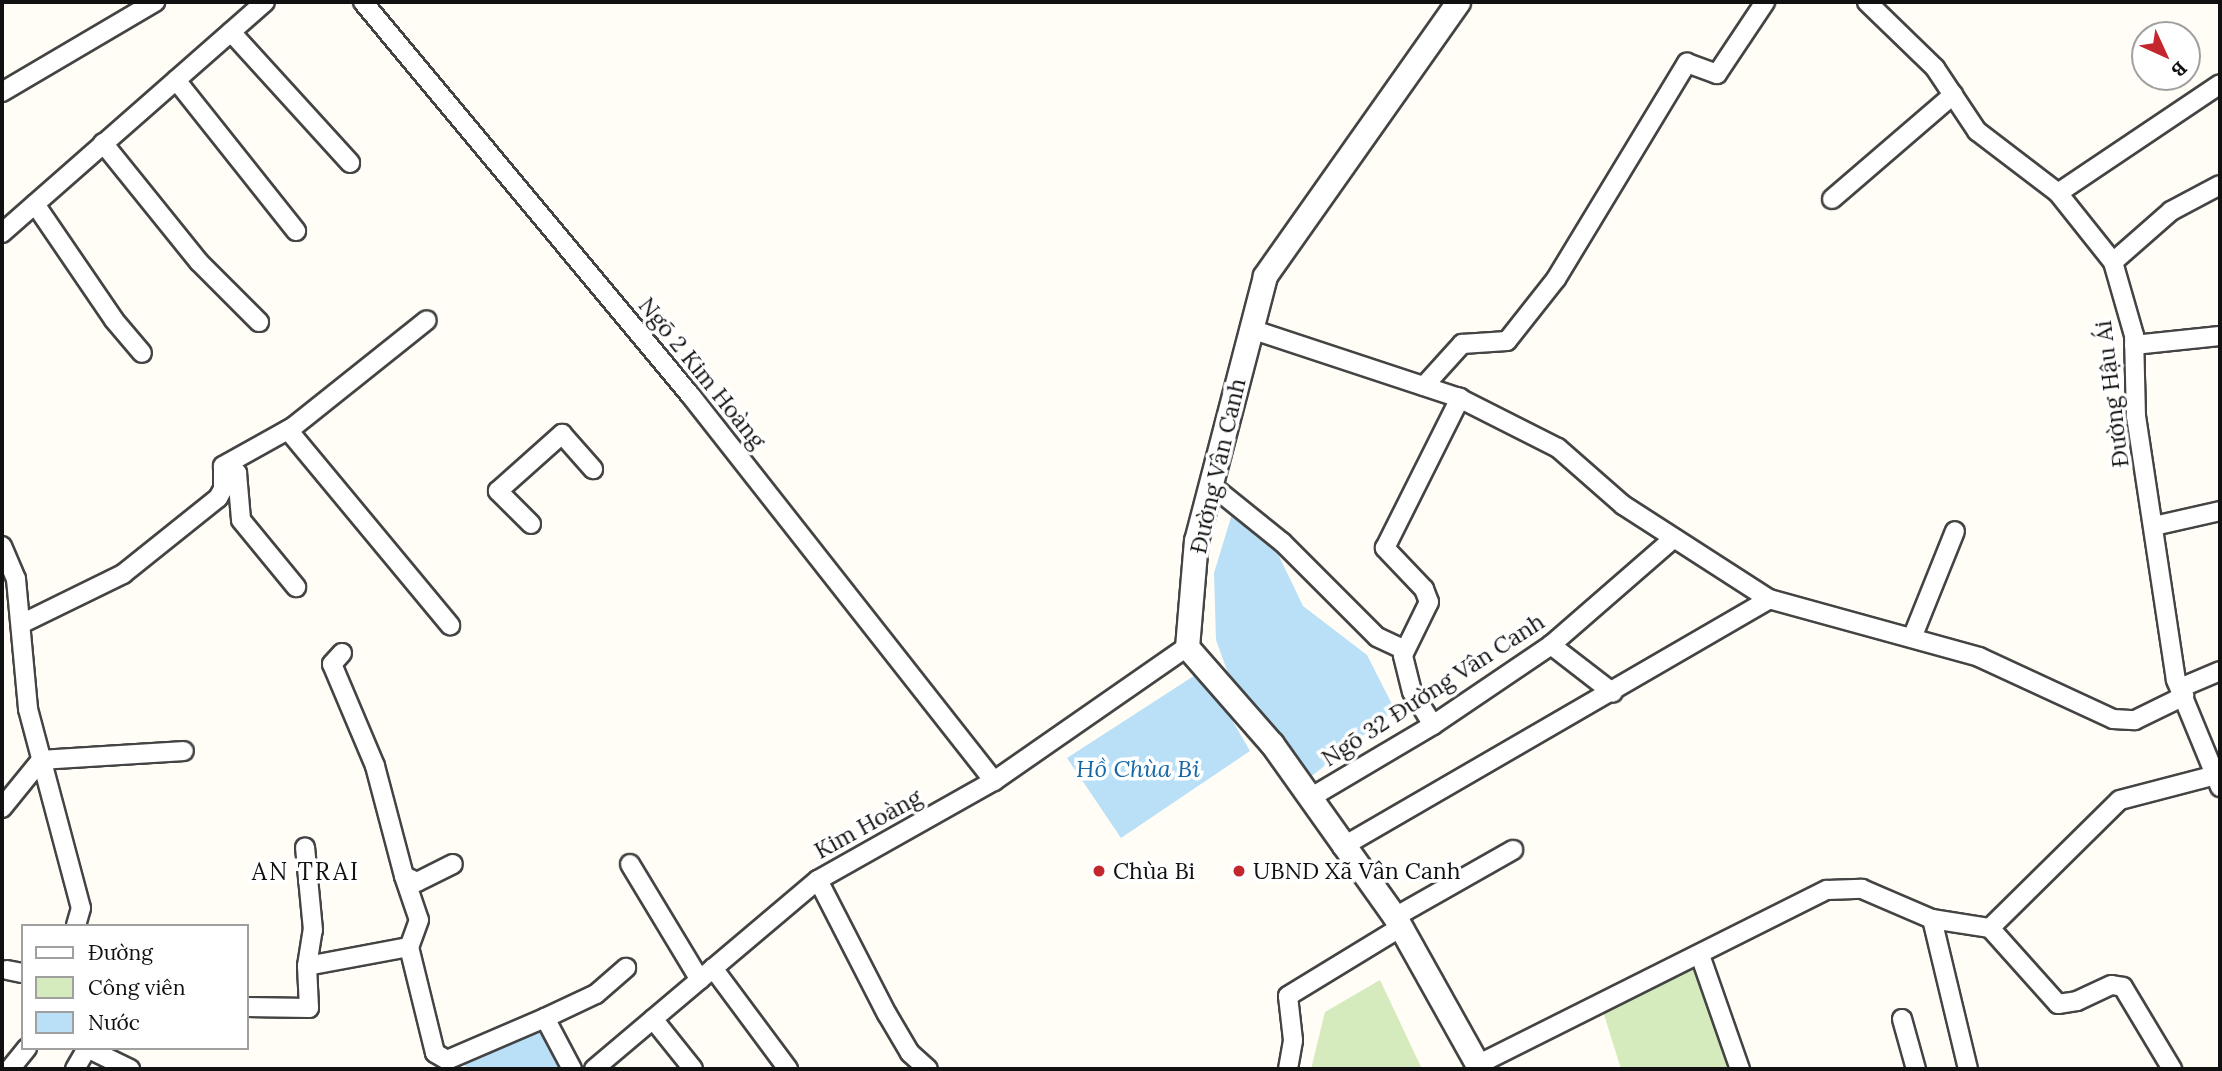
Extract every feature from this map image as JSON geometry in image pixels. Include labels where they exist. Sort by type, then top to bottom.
[{"type":"street","points":[[2,92],[155,2]]},
{"type":"street","points":[[2,233],[265,2]]},
{"type":"street","name":"Ngõ 2 Kim Hoàng","points":[[363,2],[691,396],[994,781]]},
{"type":"street","name":"Đường Vân Canh","points":[[1187,647],[1196,540],[1265,276],[1458,2]]},
{"type":"street","points":[[1424,386],[1462,344],[1507,341],[1556,279],[1687,63],[1717,74],[1765,2]]},
{"type":"street","name":"Đường Hậu Ái","points":[[1867,2],[1935,68],[1977,131],[2057,193],[2113,262],[2134,345],[2136,415],[2182,692],[2219,779]]},
{"type":"street","points":[[231,32],[350,163]]},
{"type":"street","points":[[176,80],[296,231]]},
{"type":"street","points":[[2057,193],[2220,84]]},
{"type":"street","points":[[1832,199],[1953,95]]},
{"type":"street","points":[[103,144],[199,261],[259,322]]},
{"type":"street","points":[[2113,262],[2171,211],[2220,186]]},
{"type":"street","points":[[35,204],[114,320],[142,353]]},
{"type":"street","points":[[21,624],[123,574],[218,498],[223,489],[223,466],[288,430],[390,354],[428,320]]},
{"type":"street","points":[[1251,330],[1460,398],[1558,448],[1623,505],[1769,599],[1979,657],[2113,719],[2135,720],[2220,671]]},
{"type":"street","points":[[2134,345],[2220,336]]},
{"type":"street","points":[[1433,725],[1412,692],[1403,649],[1429,602],[1424,589],[1386,554],[1387,540],[1460,398]]},
{"type":"street","points":[[288,430],[450,625]]},
{"type":"street","points":[[531,524],[498,491],[562,435],[593,469]]},
{"type":"street","points":[[229,463],[237,473],[241,520],[296,587]]},
{"type":"street","points":[[1211,485],[1282,542],[1377,637],[1403,649]]},
{"type":"street","points":[[2154,526],[2220,511]]},
{"type":"street","points":[[1912,638],[1955,531]]},
{"type":"street","name":"Ngõ 32 Đường Vân Canh","points":[[1310,798],[1433,725],[1551,646],[1674,538]]},
{"type":"street","points":[[2,546],[16,579],[28,709],[81,908],[77,924]]},
{"type":"street","points":[[1342,847],[1613,693],[1769,599]]},
{"type":"street","points":[[1551,646],[1613,693]]},
{"type":"street","points":[[1187,647],[1272,744],[1342,847],[1398,922],[1479,1067],[1827,891],[1862,889],[1932,919],[1990,928],[2058,1003],[2077,1001],[2112,985],[2123,987],[2172,1069]]},
{"type":"street","name":"Kim Hoàng","points":[[598,1067],[818,880],[994,781],[1187,647]]},
{"type":"street","points":[[342,653],[332,664],[375,766],[404,876],[419,920],[409,947],[435,1053],[444,1066],[596,994],[626,968]]},
{"type":"street","points":[[2,808],[41,760],[184,751]]},
{"type":"street","points":[[1990,928],[2120,800],[2219,779]]},
{"type":"street","points":[[248,1007],[309,1008],[307,966],[313,930],[304,847]]},
{"type":"street","points":[[1288,1069],[1293,1040],[1288,996],[1398,922],[1513,850]]},
{"type":"street","points":[[404,876],[417,882],[453,864]]},
{"type":"street","points":[[630,864],[706,974],[788,1069]]},
{"type":"street","points":[[818,880],[887,1014],[910,1053],[928,1069]]},
{"type":"street","points":[[1932,919],[1968,1069]]},
{"type":"street","points":[[307,966],[409,947]]},
{"type":"street","points":[[1700,955],[1740,1069]]},
{"type":"street","points":[[545,1018],[572,1069]]},
{"type":"street","points":[[653,1018],[693,1069]]},
{"type":"street","points":[[1902,1019],[1916,1069]]},
{"type":"street","points":[[10,1069],[25,1050]]},
{"type":"street","points":[[75,1069],[86,1050]]},
{"type":"street","points":[[91,1050],[130,1069]]},
{"type":"green space","points":[[1696,965],[1732,1069],[1621,1069],[1602,1008]]},
{"type":"green space","points":[[1380,980],[1422,1069],[1311,1069],[1325,1012]]},
{"type":"water","points":[[1232,514],[1278,554],[1303,606],[1367,655],[1395,710],[1308,779],[1228,673],[1216,640],[1214,573]]},
{"type":"water","name":"Hồ Chùa Bi","points":[[1203,670],[1250,751],[1121,838],[1067,758]]},
{"type":"water","points":[[538,1023],[560,1069],[467,1069],[461,1059]]},
{"type":"place","name":"Chùa Bi","points":[[1099,871]]},
{"type":"place","name":"UBND Xã Vân Canh","points":[[1239,871]]},
{"type":"district","name":"AN TRAI","points":[[306,872]]}]
